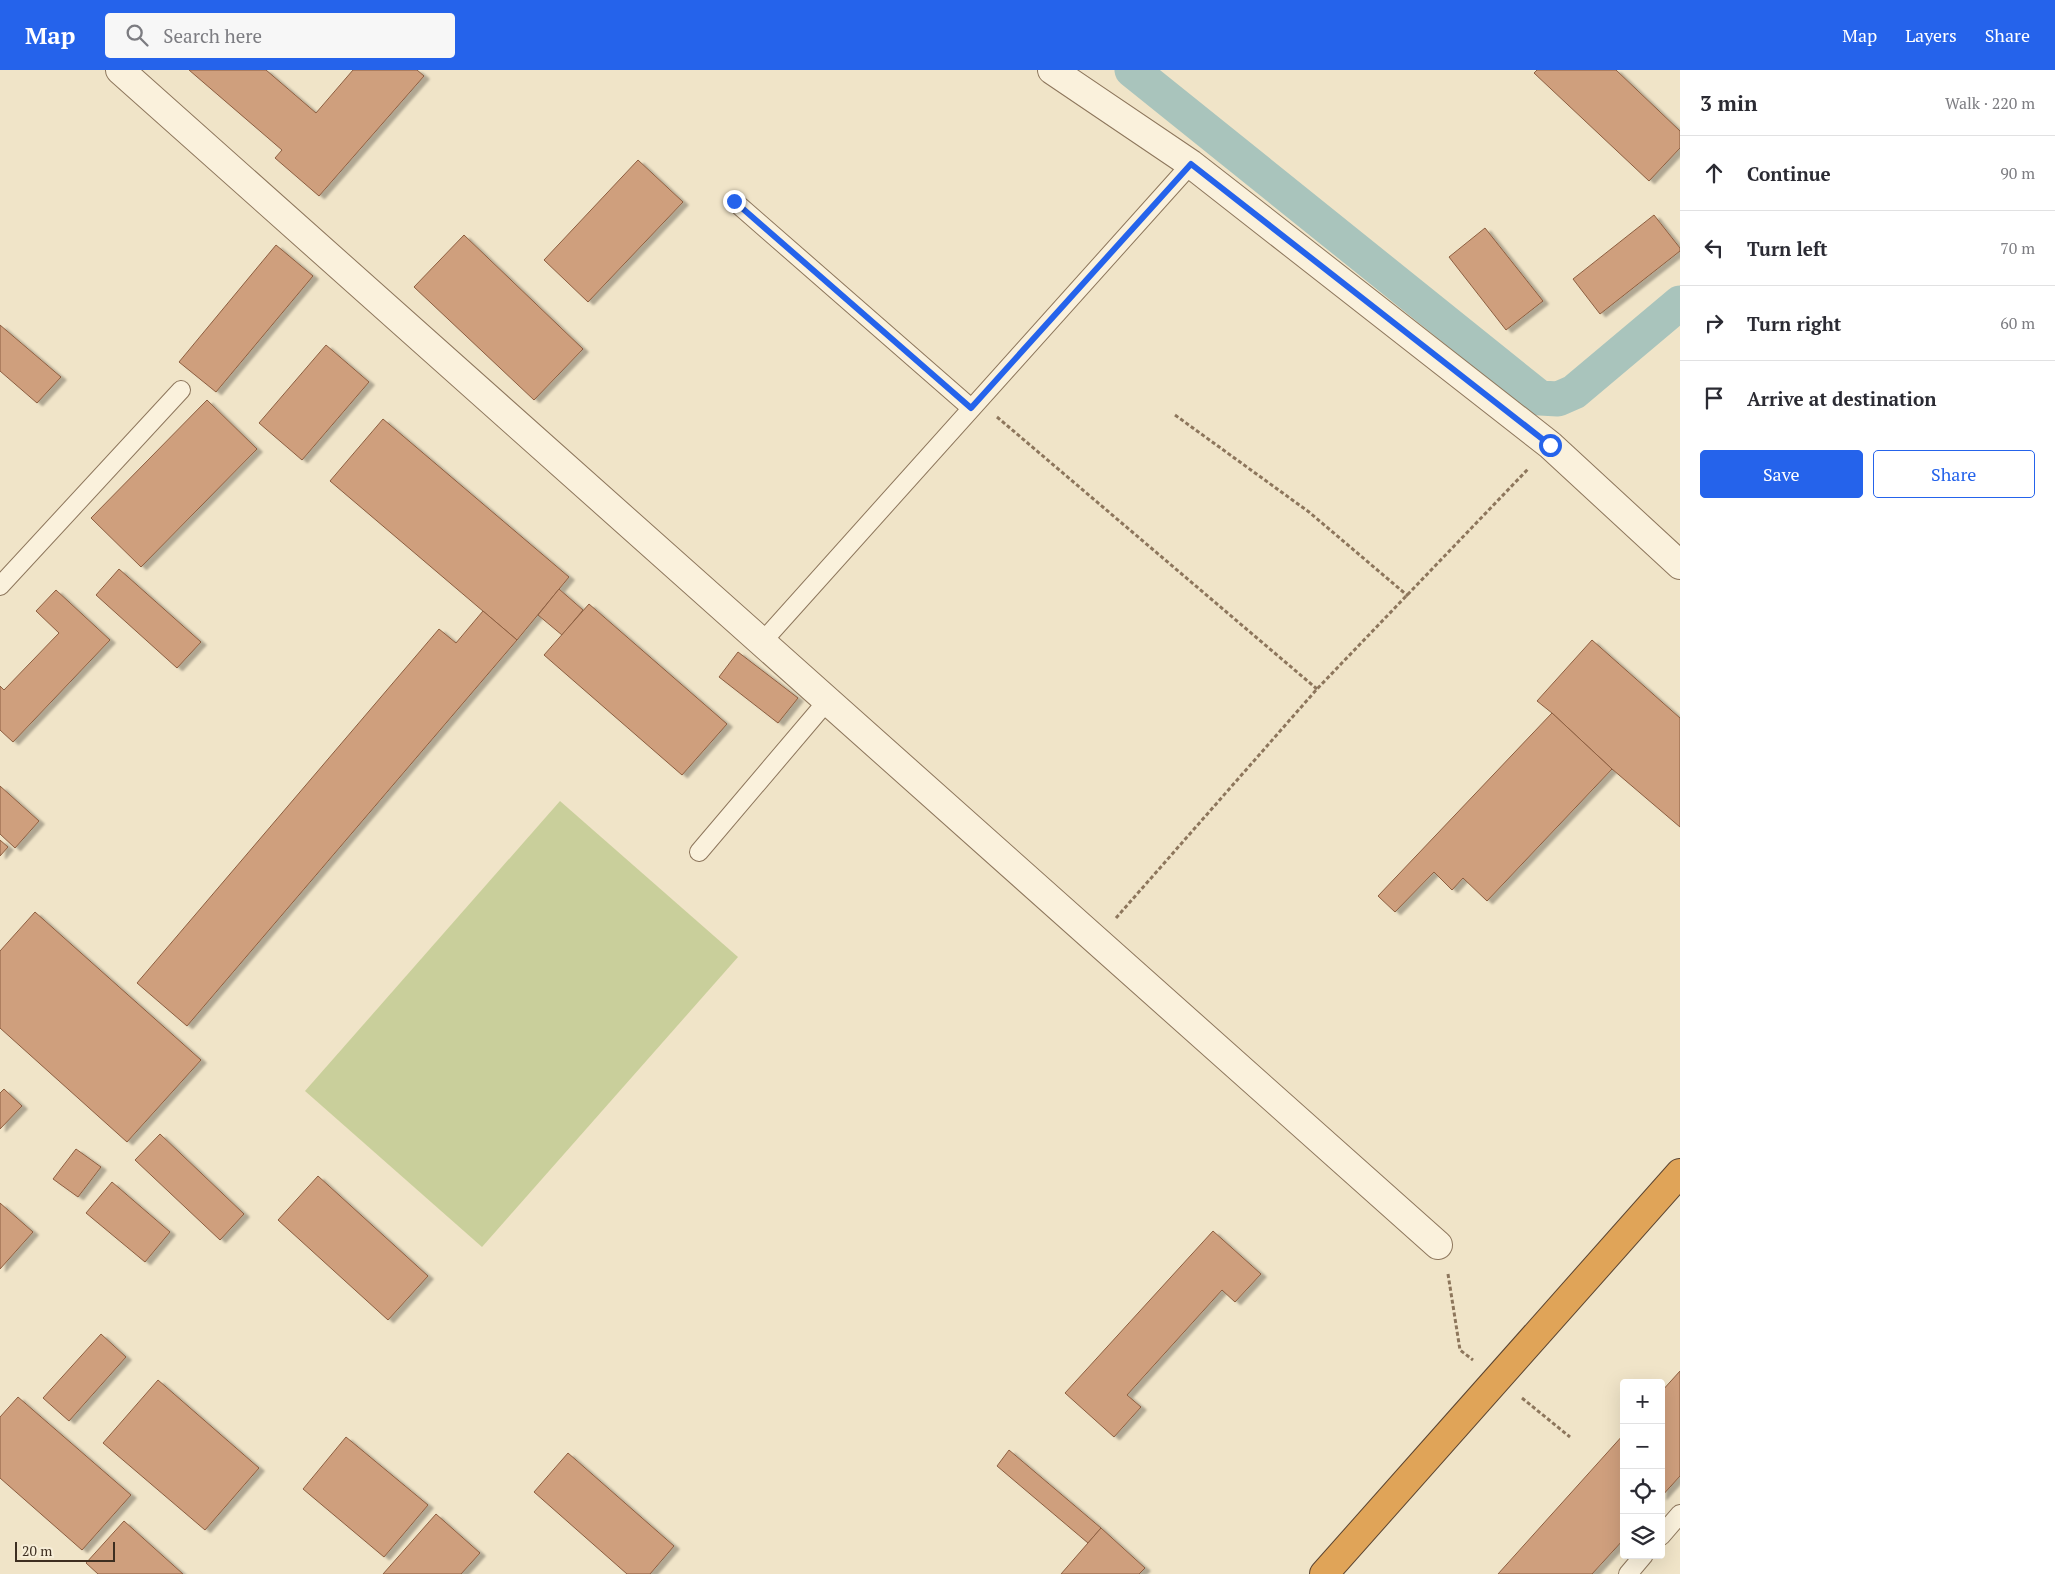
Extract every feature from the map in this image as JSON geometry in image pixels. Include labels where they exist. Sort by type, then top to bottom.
[{"type":"highway","points":[[1324,1574],[1680,1173]]},
{"type":"street","points":[[120,70],[763,641],[1438,1245]]},
{"type":"street","points":[[1052,70],[1191,164],[1550,445],[1680,565]]},
{"type":"lane","points":[[763,641],[1191,164]]},
{"type":"lane","points":[[734,201],[974,404]]},
{"type":"lane","points":[[0,586],[181,390]]},
{"type":"lane","points":[[699,852],[828,700]]},
{"type":"lane","points":[[1665,1531],[1680,1514]]},
{"type":"lane","points":[[1628,1574],[1641,1559]]},
{"type":"path","points":[[974,404],[1317,689]]},
{"type":"path","points":[[1175,415],[1309,512],[1408,596]]},
{"type":"path","points":[[1096,940],[1317,689],[1408,596],[1550,445]]},
{"type":"green space","points":[[560,801],[738,957],[482,1247],[305,1091]]},
{"type":"building","points":[[189,70],[266,70],[316,113],[353,70],[417,70],[424,76],[319,196],[275,158],[282,150]]},
{"type":"building","points":[[1537,70],[1616,70],[1680,131],[1680,148],[1649,181],[1534,73]]},
{"type":"building","points":[[638,160],[683,202],[588,302],[544,260]]},
{"type":"building","points":[[1654,215],[1680,248],[1680,251],[1600,314],[1573,279]]},
{"type":"building","points":[[1485,228],[1543,301],[1506,330],[1449,257]]},
{"type":"building","points":[[464,235],[583,349],[534,400],[414,287]]},
{"type":"building","points":[[276,245],[313,276],[216,392],[179,362]]},
{"type":"building","points":[[0,325],[61,377],[37,403],[0,371]]},
{"type":"building","points":[[326,345],[369,382],[302,460],[259,423]]},
{"type":"building","points":[[207,400],[257,449],[141,567],[91,518]]},
{"type":"building","points":[[383,419],[569,577],[517,640],[330,481]]},
{"type":"building","points":[[119,569],[201,642],[177,668],[96,595]]},
{"type":"building","points":[[559,589],[583,610],[562,635],[538,615]]},
{"type":"building","points":[[56,590],[110,640],[13,742],[0,730],[0,686],[4,690],[59,633],[36,611]]},
{"type":"building","points":[[589,604],[727,724],[682,775],[544,655]]},
{"type":"building","points":[[483,611],[517,640],[187,1026],[137,983],[439,629],[456,643]]},
{"type":"building","points":[[1592,640],[1680,718],[1680,827],[1537,701]]},
{"type":"building","points":[[738,652],[798,698],[778,723],[719,677]]},
{"type":"building","points":[[1552,713],[1612,769],[1487,901],[1463,878],[1452,890],[1434,872],[1395,912],[1378,896]]},
{"type":"building","points":[[0,786],[39,821],[15,848],[0,834]]},
{"type":"building","points":[[0,840],[8,847],[0,856]]},
{"type":"building","points":[[35,912],[201,1060],[127,1142],[0,1028],[0,951]]},
{"type":"building","points":[[4,1089],[22,1106],[0,1129],[0,1093]]},
{"type":"building","points":[[160,1134],[244,1214],[220,1240],[135,1160]]},
{"type":"building","points":[[76,1149],[101,1167],[78,1197],[53,1179]]},
{"type":"building","points":[[318,1176],[428,1276],[388,1320],[278,1220]]},
{"type":"building","points":[[112,1182],[170,1232],[145,1262],[86,1213]]},
{"type":"building","points":[[0,1203],[33,1232],[0,1269]]},
{"type":"building","points":[[1213,1231],[1261,1274],[1235,1302],[1222,1290],[1127,1395],[1141,1407],[1114,1437],[1065,1393]]},
{"type":"building","points":[[101,1334],[126,1357],[69,1421],[43,1398]]},
{"type":"building","points":[[1680,1371],[1680,1476],[1665,1493],[1665,1424],[1665,1388]]},
{"type":"building","points":[[158,1380],[259,1468],[205,1530],[103,1443]]},
{"type":"building","points":[[18,1397],[131,1495],[82,1550],[0,1478],[0,1417]]},
{"type":"building","points":[[346,1437],[428,1505],[384,1557],[303,1489]]},
{"type":"building","points":[[1620,1438],[1620,1543],[1592,1574],[1498,1574]]},
{"type":"building","points":[[1009,1450],[1101,1528],[1088,1543],[997,1466]]},
{"type":"building","points":[[568,1453],[674,1546],[650,1574],[627,1574],[534,1492]]},
{"type":"building","points":[[436,1514],[480,1553],[461,1574],[383,1574]]},
{"type":"building","points":[[124,1521],[183,1574],[98,1574],[86,1563]]},
{"type":"building","points":[[1101,1528],[1145,1568],[1139,1574],[1061,1574]]},
{"type":"waterway","points":[[1132,70],[1540,398],[1558,399],[1574,392],[1680,303]]},
{"type":"route","points":[[734,201],[971,408],[1191,164],[1550,445]]}]
